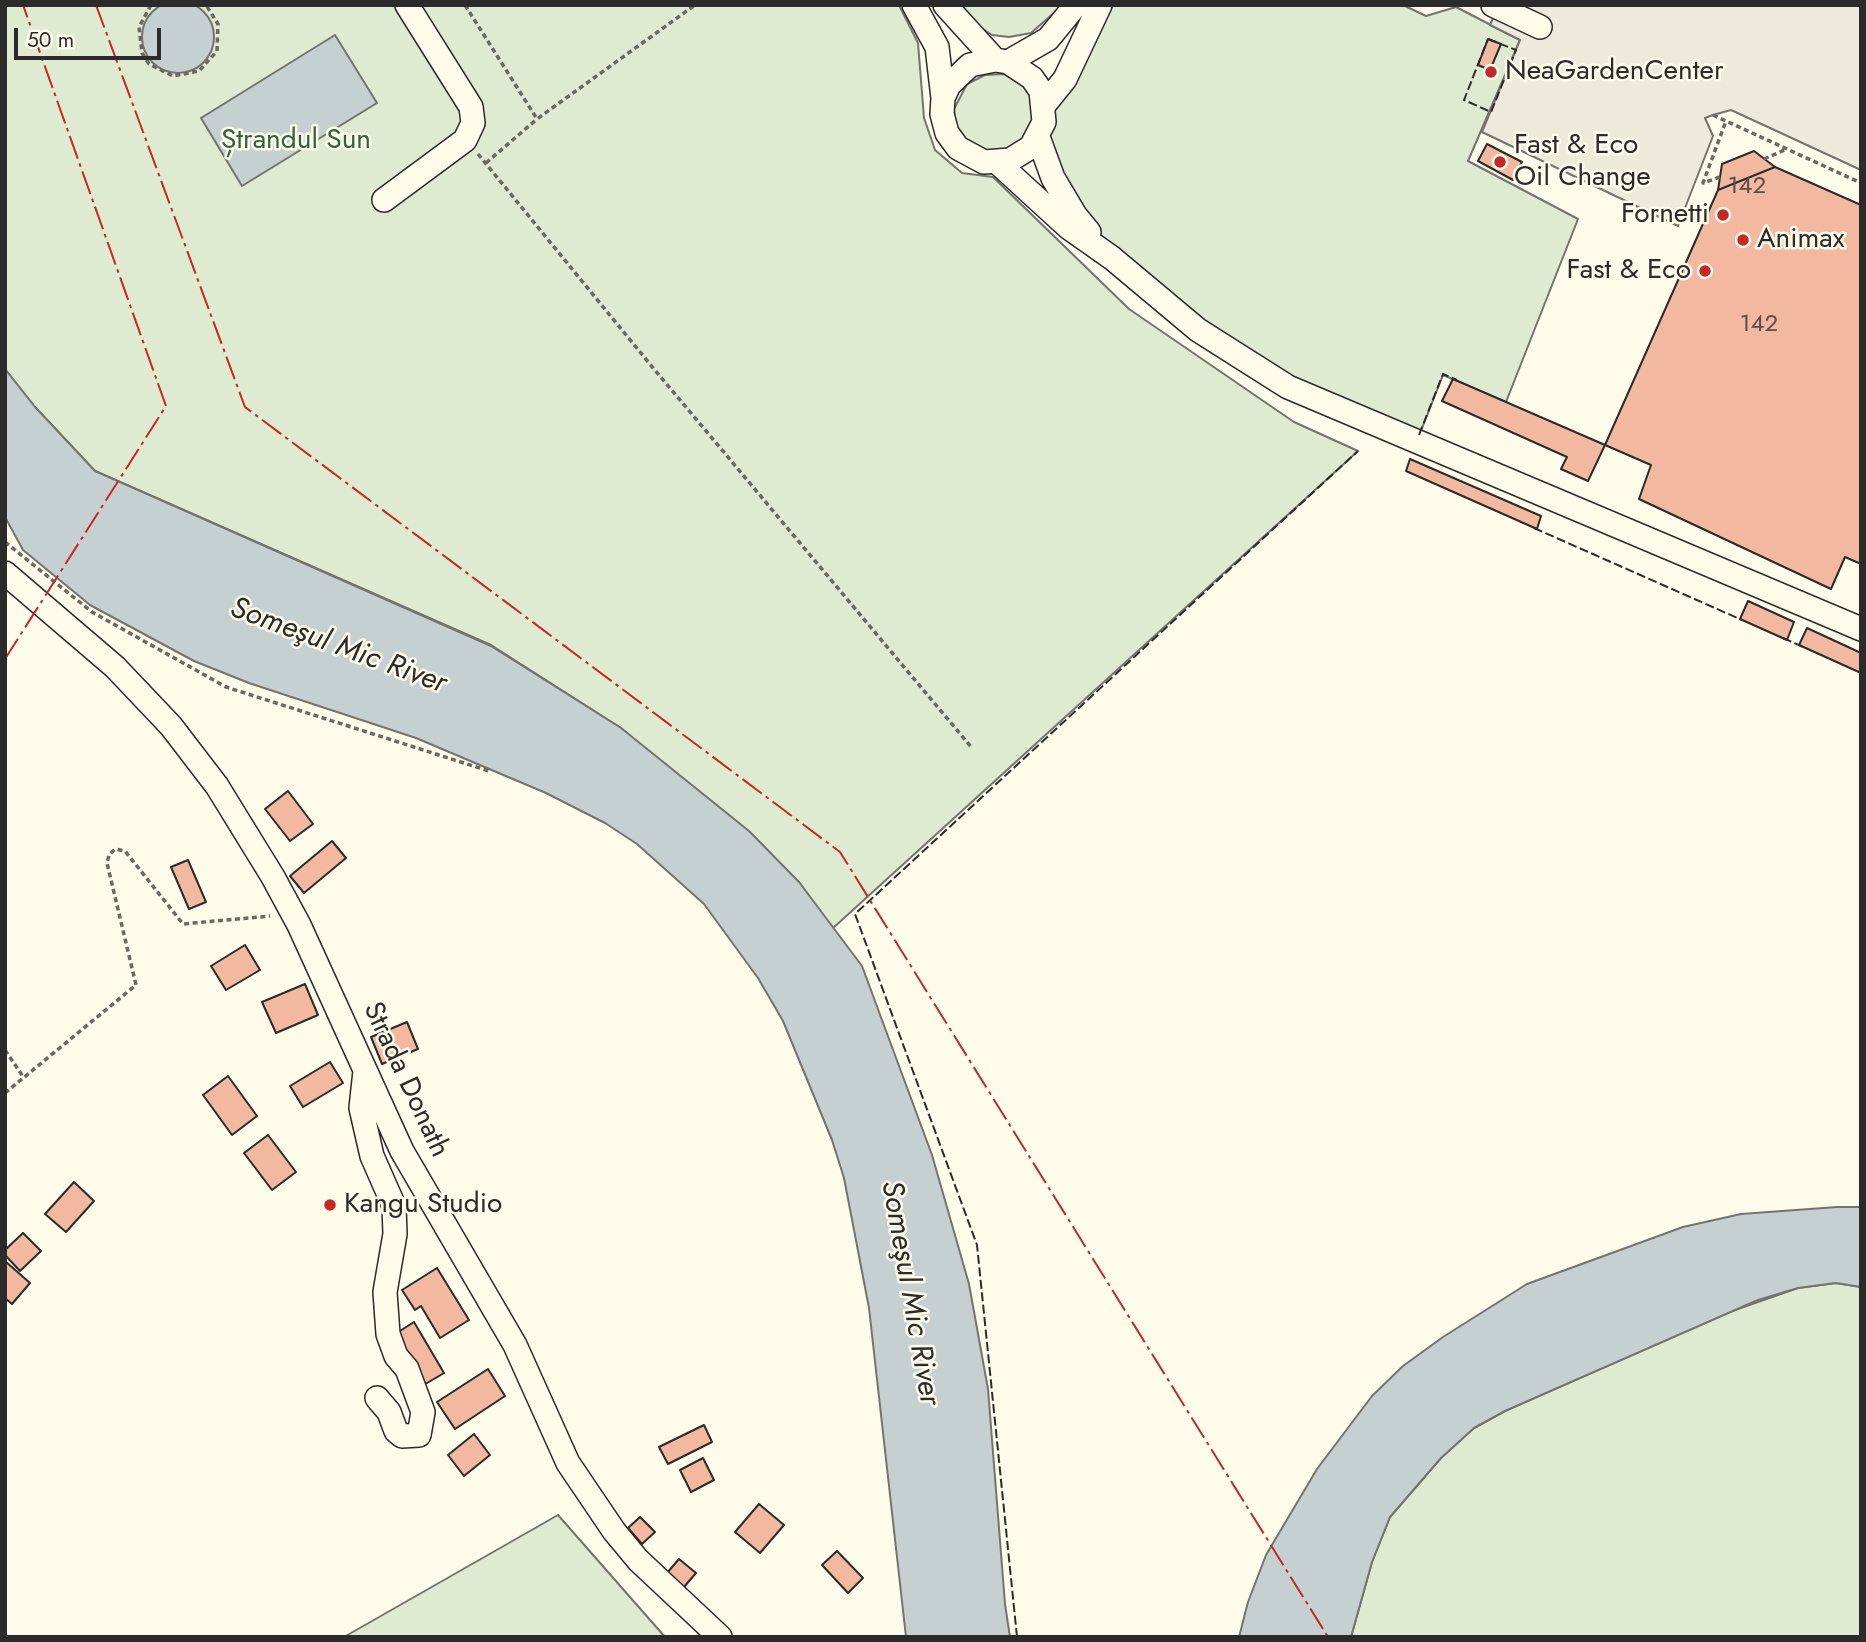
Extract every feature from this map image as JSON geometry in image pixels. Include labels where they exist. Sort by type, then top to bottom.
[{"type":"street","points":[[384,200],[465,140],[473,123],[471,107],[407,5]]},
{"type":"street","points":[[914,5],[937,47],[943,98],[942,114],[947,133],[958,148],[971,158],[998,163],[1023,154],[1038,137],[1044,122],[1044,105],[1032,78],[1002,61],[945,5]]},
{"type":"street","points":[[943,98],[958,74],[970,65],[1002,61],[1048,39],[1076,5]]},
{"type":"street","points":[[1044,105],[1065,79],[1100,5]]},
{"type":"street","points":[[1493,5],[1540,27]]},
{"type":"street","points":[[1038,137],[1053,178],[1074,215],[1112,258]]},
{"type":"street","points":[[998,163],[1068,228],[1112,258],[1198,330],[1287,387],[1861,629]]},
{"type":"street","name":"Strada Donath","points":[[5,573],[115,667],[171,726],[217,786],[293,914],[402,1151],[515,1345],[574,1473],[614,1531],[638,1560],[720,1637]]},
{"type":"street","points":[[365,1068],[361,1108],[372,1156],[394,1206],[395,1234],[384,1293],[388,1334],[396,1356],[407,1369],[423,1412],[419,1435],[402,1436],[396,1431],[389,1412],[377,1398]]},
{"type":"path","points":[[151,5],[139,27],[142,53],[149,64],[173,76],[199,71],[217,51],[218,24],[206,5]]},
{"type":"path","points":[[307,5],[322,5]]},
{"type":"path","points":[[466,5],[537,119]]},
{"type":"path","points":[[486,163],[537,119],[695,5]]},
{"type":"path","points":[[1713,115],[1861,183]]},
{"type":"path","points":[[1720,177],[1703,183],[1726,121]]},
{"type":"path","points":[[465,140],[972,748]]},
{"type":"path","points":[[1764,159],[1787,149]]},
{"type":"path","points":[[5,541],[92,612],[226,687],[489,771]]},
{"type":"path","points":[[5,1093],[136,985],[107,863],[109,855],[115,849],[125,851],[183,924],[293,914]]},
{"type":"path","points":[[5,1050],[24,1078]]},
{"type":"green space","name":"Ștrandul Sun","points":[[5,5],[899,5],[918,43],[924,118],[935,150],[962,173],[993,177],[1129,309],[1294,422],[1358,451],[832,929],[799,882],[621,728],[491,645],[95,471],[35,407],[5,369]]},
{"type":"green space","points":[[959,5],[1063,5],[1031,33],[1009,37],[992,35],[977,25]]},
{"type":"green space","points":[[1100,5],[1403,5],[1426,16],[1456,7],[1520,40],[1468,161],[1578,219],[1506,402],[1443,375],[1417,441],[1198,330],[1075,215],[1044,122]]},
{"type":"green space","points":[[1004,74],[1028,89],[1037,107],[1027,145],[983,157],[956,131],[954,109],[967,84],[985,75]]},
{"type":"green space","points":[[1836,1283],[1861,1287],[1861,1637],[1351,1637],[1372,1562],[1390,1517],[1441,1458],[1474,1428],[1505,1411],[1715,1317],[1798,1288]]},
{"type":"green space","points":[[558,1515],[665,1637],[344,1637]]},
{"type":"shaded area","points":[[1499,5],[1861,5],[1861,170],[1731,110],[1713,115],[1705,118],[1713,136],[1678,226],[1482,132],[1520,40],[1490,25]]},
{"type":"water","points":[[178,1],[198,7],[208,17],[214,37],[208,57],[198,67],[178,73],[158,67],[148,57],[142,37],[148,17],[158,7]]},
{"type":"water","points":[[335,35],[377,103],[242,186],[201,118]]},
{"type":"water","name":"Someşul Mic River","points":[[5,369],[35,407],[95,471],[491,646],[621,728],[749,831],[799,882],[862,966],[932,1155],[969,1284],[988,1389],[1010,1637],[906,1637],[869,1308],[844,1178],[832,1140],[783,1021],[758,978],[704,904],[637,844],[605,823],[546,793],[416,738],[249,683],[194,661],[90,605],[23,550],[5,517]]},
{"type":"water","points":[[1861,1207],[1861,1287],[1836,1283],[1798,1288],[1758,1300],[1505,1411],[1474,1428],[1441,1458],[1390,1517],[1372,1562],[1351,1637],[1239,1637],[1248,1602],[1266,1555],[1317,1469],[1372,1396],[1403,1366],[1443,1337],[1527,1284],[1683,1227],[1741,1214]]},
{"type":"building","points":[[1488,39],[1501,44],[1490,70],[1478,65]]},
{"type":"building","name":"Fast & Eco Oil Change","points":[[1487,144],[1522,162],[1513,180],[1478,161]]},
{"type":"building","points":[[1754,151],[1775,167],[1718,190],[1722,164]]},
{"type":"building","points":[[1775,167],[1861,205],[1861,564],[1845,557],[1831,589],[1639,499],[1651,465],[1605,445],[1718,190]]},
{"type":"building","points":[[1453,379],[1605,445],[1588,481],[1561,469],[1567,457],[1442,401]]},
{"type":"building","points":[[1410,459],[1541,516],[1537,529],[1406,471]]},
{"type":"building","points":[[1748,601],[1794,622],[1787,640],[1740,619]]},
{"type":"building","points":[[1807,628],[1861,653],[1861,673],[1799,645]]},
{"type":"building","points":[[288,791],[313,824],[290,841],[265,809]]},
{"type":"building","points":[[332,841],[346,858],[304,893],[290,876]]},
{"type":"building","points":[[188,860],[206,902],[189,909],[171,867]]},
{"type":"building","points":[[245,945],[260,970],[226,990],[211,966]]},
{"type":"building","points":[[305,984],[318,1015],[276,1033],[262,1002]]},
{"type":"building","points":[[407,1022],[418,1049],[382,1064],[371,1037]]},
{"type":"building","points":[[330,1062],[343,1083],[303,1107],[290,1086]]},
{"type":"building","points":[[228,1076],[257,1116],[232,1135],[203,1095]]},
{"type":"building","points":[[268,1135],[296,1172],[272,1190],[244,1153]]},
{"type":"building","points":[[74,1182],[94,1201],[66,1232],[45,1214]]},
{"type":"building","points":[[23,1233],[41,1251],[20,1271],[5,1255],[5,1250]]},
{"type":"building","points":[[5,1261],[30,1283],[12,1304],[5,1298]]},
{"type":"building","points":[[437,1268],[469,1320],[440,1338],[421,1306],[415,1310],[402,1290]]},
{"type":"building","points":[[414,1322],[444,1373],[422,1386],[392,1336]]},
{"type":"building","points":[[488,1369],[505,1396],[455,1429],[437,1402]]},
{"type":"building","points":[[704,1425],[712,1442],[668,1464],[659,1447]]},
{"type":"building","points":[[474,1434],[490,1455],[464,1476],[448,1455]]},
{"type":"building","points":[[703,1458],[714,1480],[691,1492],[680,1470]]},
{"type":"building","points":[[759,1504],[784,1525],[760,1553],[735,1532]]},
{"type":"building","points":[[640,1517],[655,1532],[642,1544],[628,1528]]},
{"type":"building","points":[[837,1551],[863,1578],[848,1593],[822,1565]]},
{"type":"building","points":[[679,1559],[696,1573],[684,1587],[667,1573]]},
{"type":"fence","points":[[1488,39],[1516,50],[1491,112],[1464,100],[1488,39]]},
{"type":"fence","points":[[1419,435],[1443,374],[1457,380]]},
{"type":"fence","points":[[1017,1637],[977,1245],[855,914],[1358,451]]},
{"type":"fence","points":[[1534,528],[1742,620]]},
{"type":"fence","points":[[1783,638],[1803,647]]},
{"type":"power","points":[[5,659],[166,406],[23,5]]},
{"type":"power","points":[[96,5],[245,407],[840,852],[1328,1637]]},
{"type":"place","name":"NeaGardenCenter","points":[[1491,72]]},
{"type":"place","name":"Fast & Eco Oil Change","points":[[1500,162]]},
{"type":"place","name":"Fornetti","points":[[1723,215]]},
{"type":"place","name":"Animax","points":[[1743,240]]},
{"type":"place","name":"Fast & Eco","points":[[1705,271]]},
{"type":"place","name":"Kangu Studio","points":[[330,1205]]}]
